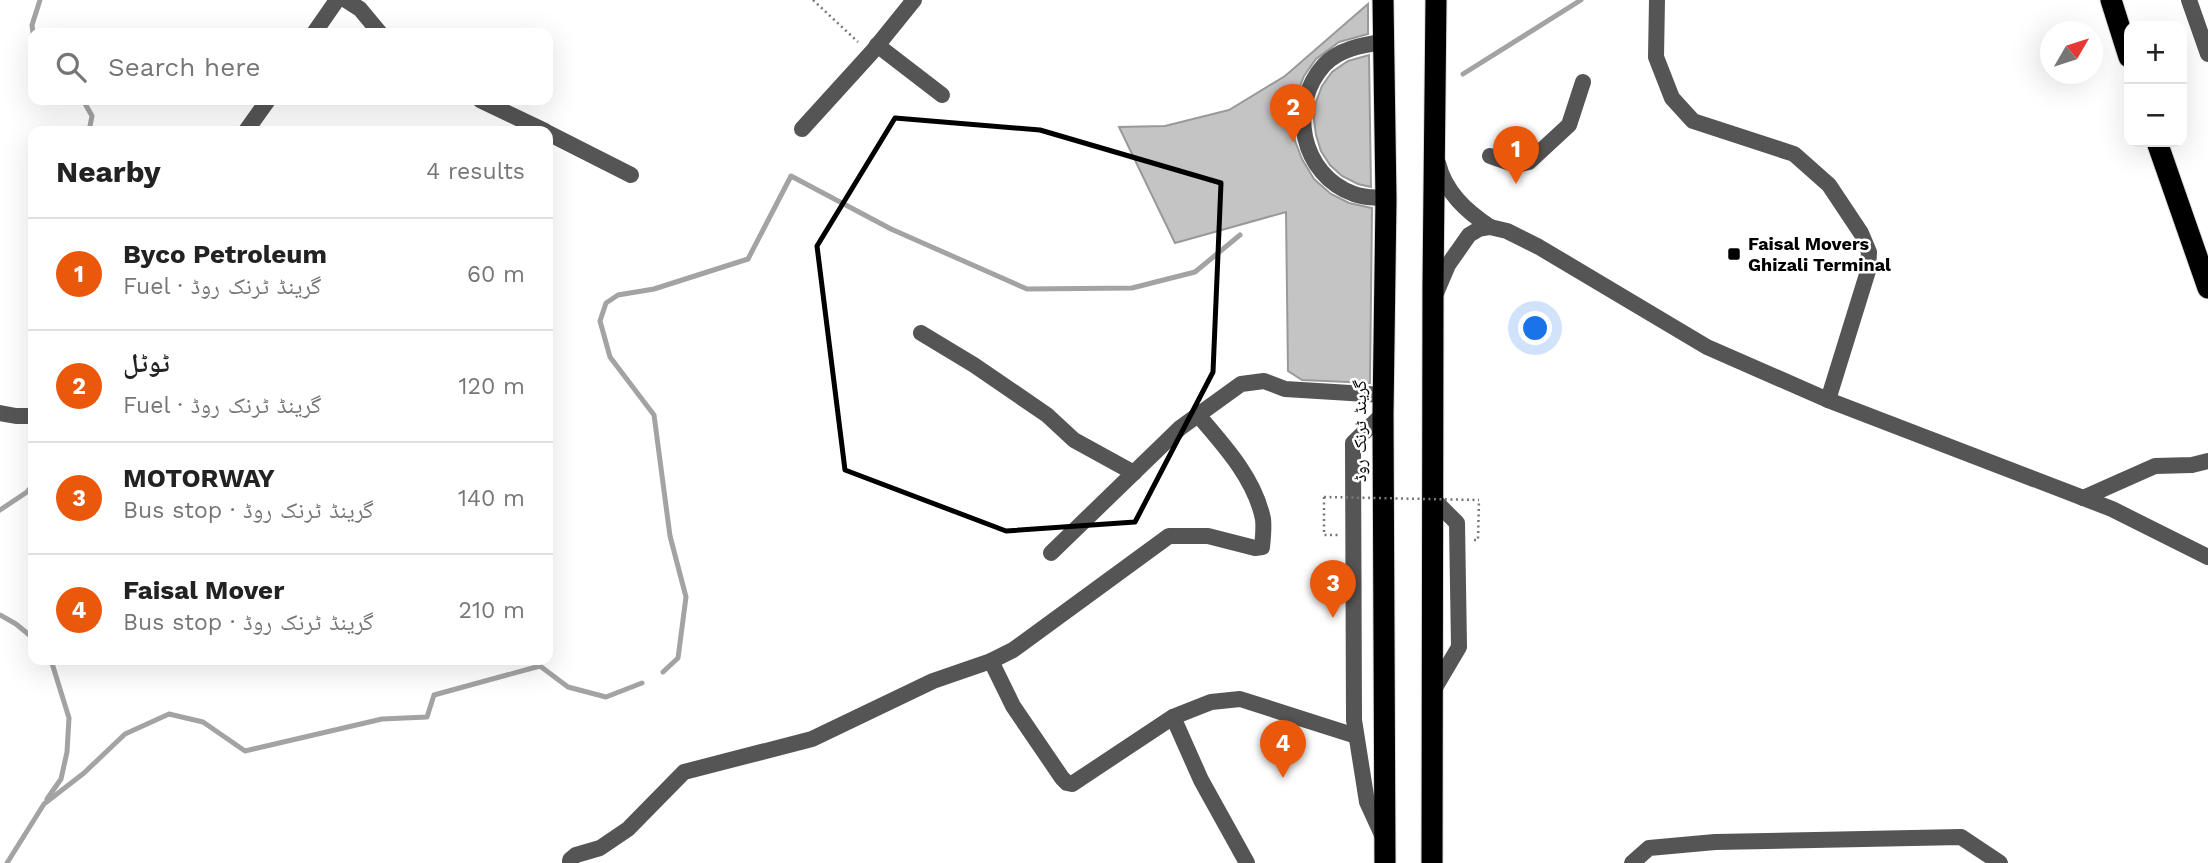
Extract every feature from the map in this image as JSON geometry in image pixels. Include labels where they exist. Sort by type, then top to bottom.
[{"type":"highway","name":"گرینڈ ٹرنک روڈ","points":[[1383,0],[1386,198],[1383,405],[1385,853]]},
{"type":"highway","points":[[1429,858],[1433,691],[1436,0]]},
{"type":"highway","points":[[2111,0],[2124,41]]},
{"type":"highway","points":[[2159,147],[2208,288]]},
{"type":"street","points":[[317,28],[337,0]]},
{"type":"street","points":[[346,0],[360,9],[376,28]]},
{"type":"street","points":[[802,129],[914,0]]},
{"type":"street","points":[[1657,0],[1656,57],[1672,98],[1693,121],[1794,154],[1829,185],[1861,233],[1869,252],[1868,271],[1828,400]]},
{"type":"street","points":[[2189,0],[2208,54]]},
{"type":"street","points":[[1383,42],[1352,47],[1325,64],[1307,90],[1302,122],[1309,153],[1328,178],[1355,194],[1386,198]]},
{"type":"street","points":[[874,48],[942,95]]},
{"type":"street","points":[[1490,156],[1516,165],[1529,162],[1569,125],[1583,82]]},
{"type":"street","points":[[250,126],[264,105]]},
{"type":"street","points":[[490,105],[534,126]]},
{"type":"street","points":[[553,136],[631,175]]},
{"type":"street","points":[[1435,150],[1441,173],[1458,202],[1474,216],[1490,227],[1507,231],[1539,247],[1707,347],[1828,400],[2112,509],[2203,556]]},
{"type":"street","points":[[1433,302],[1448,265],[1461,246],[1474,231],[1490,227]]},
{"type":"street","points":[[921,333],[1047,415],[1074,440],[1134,474]]},
{"type":"street","points":[[1051,553],[1180,428],[1241,384],[1265,381],[1285,389],[1383,405],[1353,443],[1354,720],[1367,803],[1385,853]]},
{"type":"street","points":[[0,413],[28,416]]},
{"type":"street","points":[[577,860],[628,829],[684,772],[812,739],[933,681],[1013,650],[1169,536],[1208,536],[1255,548],[1262,547],[1263,521],[1254,491],[1220,440],[1198,415]]},
{"type":"street","points":[[2083,498],[2155,466],[2192,465],[2208,461]]},
{"type":"street","points":[[990,661],[1013,706],[1067,783],[1072,784],[1173,717],[1211,702],[1240,699],[1356,736]]},
{"type":"street","points":[[1173,717],[1201,780],[1247,863]]},
{"type":"street","points":[[1632,863],[1649,848],[1716,842],[1961,837],[2000,863]]},
{"type":"path","points":[[813,0],[867,50],[874,48]]},
{"type":"path","points":[[1324,535],[1324,497],[1479,500],[1478,540]]},
{"type":"highlighted area","points":[[895,118],[1040,130],[1221,183],[1213,372],[1135,522],[1006,531],[845,470],[817,246]]},
{"type":"building","points":[[1368,4],[1368,34],[1339,42],[1316,59],[1304,76],[1296,96],[1293,120],[1295,141],[1314,179],[1331,194],[1349,203],[1372,208],[1370,383],[1302,380],[1288,371],[1286,212],[1175,243],[1119,127],[1165,126],[1229,110],[1285,76]]},
{"type":"building","points":[[1369,55],[1371,187],[1342,176],[1330,165],[1321,151],[1314,119],[1322,86],[1332,72],[1348,61]]},
{"type":"waterway","points":[[32,28],[40,0]]},
{"type":"waterway","points":[[1463,74],[1581,0]]},
{"type":"waterway","points":[[86,105],[92,116],[90,126]]},
{"type":"waterway","points":[[663,672],[678,658],[686,597],[670,536],[654,415],[610,357],[600,321],[606,303],[618,295],[654,289],[748,259],[791,176],[891,229],[1027,289],[1132,288],[1195,272],[1240,235]]},
{"type":"waterway","points":[[0,510],[28,491]]},
{"type":"waterway","points":[[0,615],[28,634]]},
{"type":"waterway","points":[[47,799],[61,779],[67,752],[69,718],[53,665]]},
{"type":"waterway","points":[[7,863],[44,804],[84,773],[125,734],[169,714],[203,722],[245,751],[382,719],[427,717],[434,695],[540,666],[568,687],[606,697],[642,683]]},
{"type":"place","name":"ٹوٹل","points":[[1293,142]]},
{"type":"place","name":"Byco Petroleum","points":[[1516,184]]},
{"type":"place","name":"Faisal Movers Ghizali Terminal","points":[[1734,254]]},
{"type":"place","name":"MOTORWAY","points":[[1333,618]]},
{"type":"place","name":"Faisal Mover","points":[[1283,778]]}]
